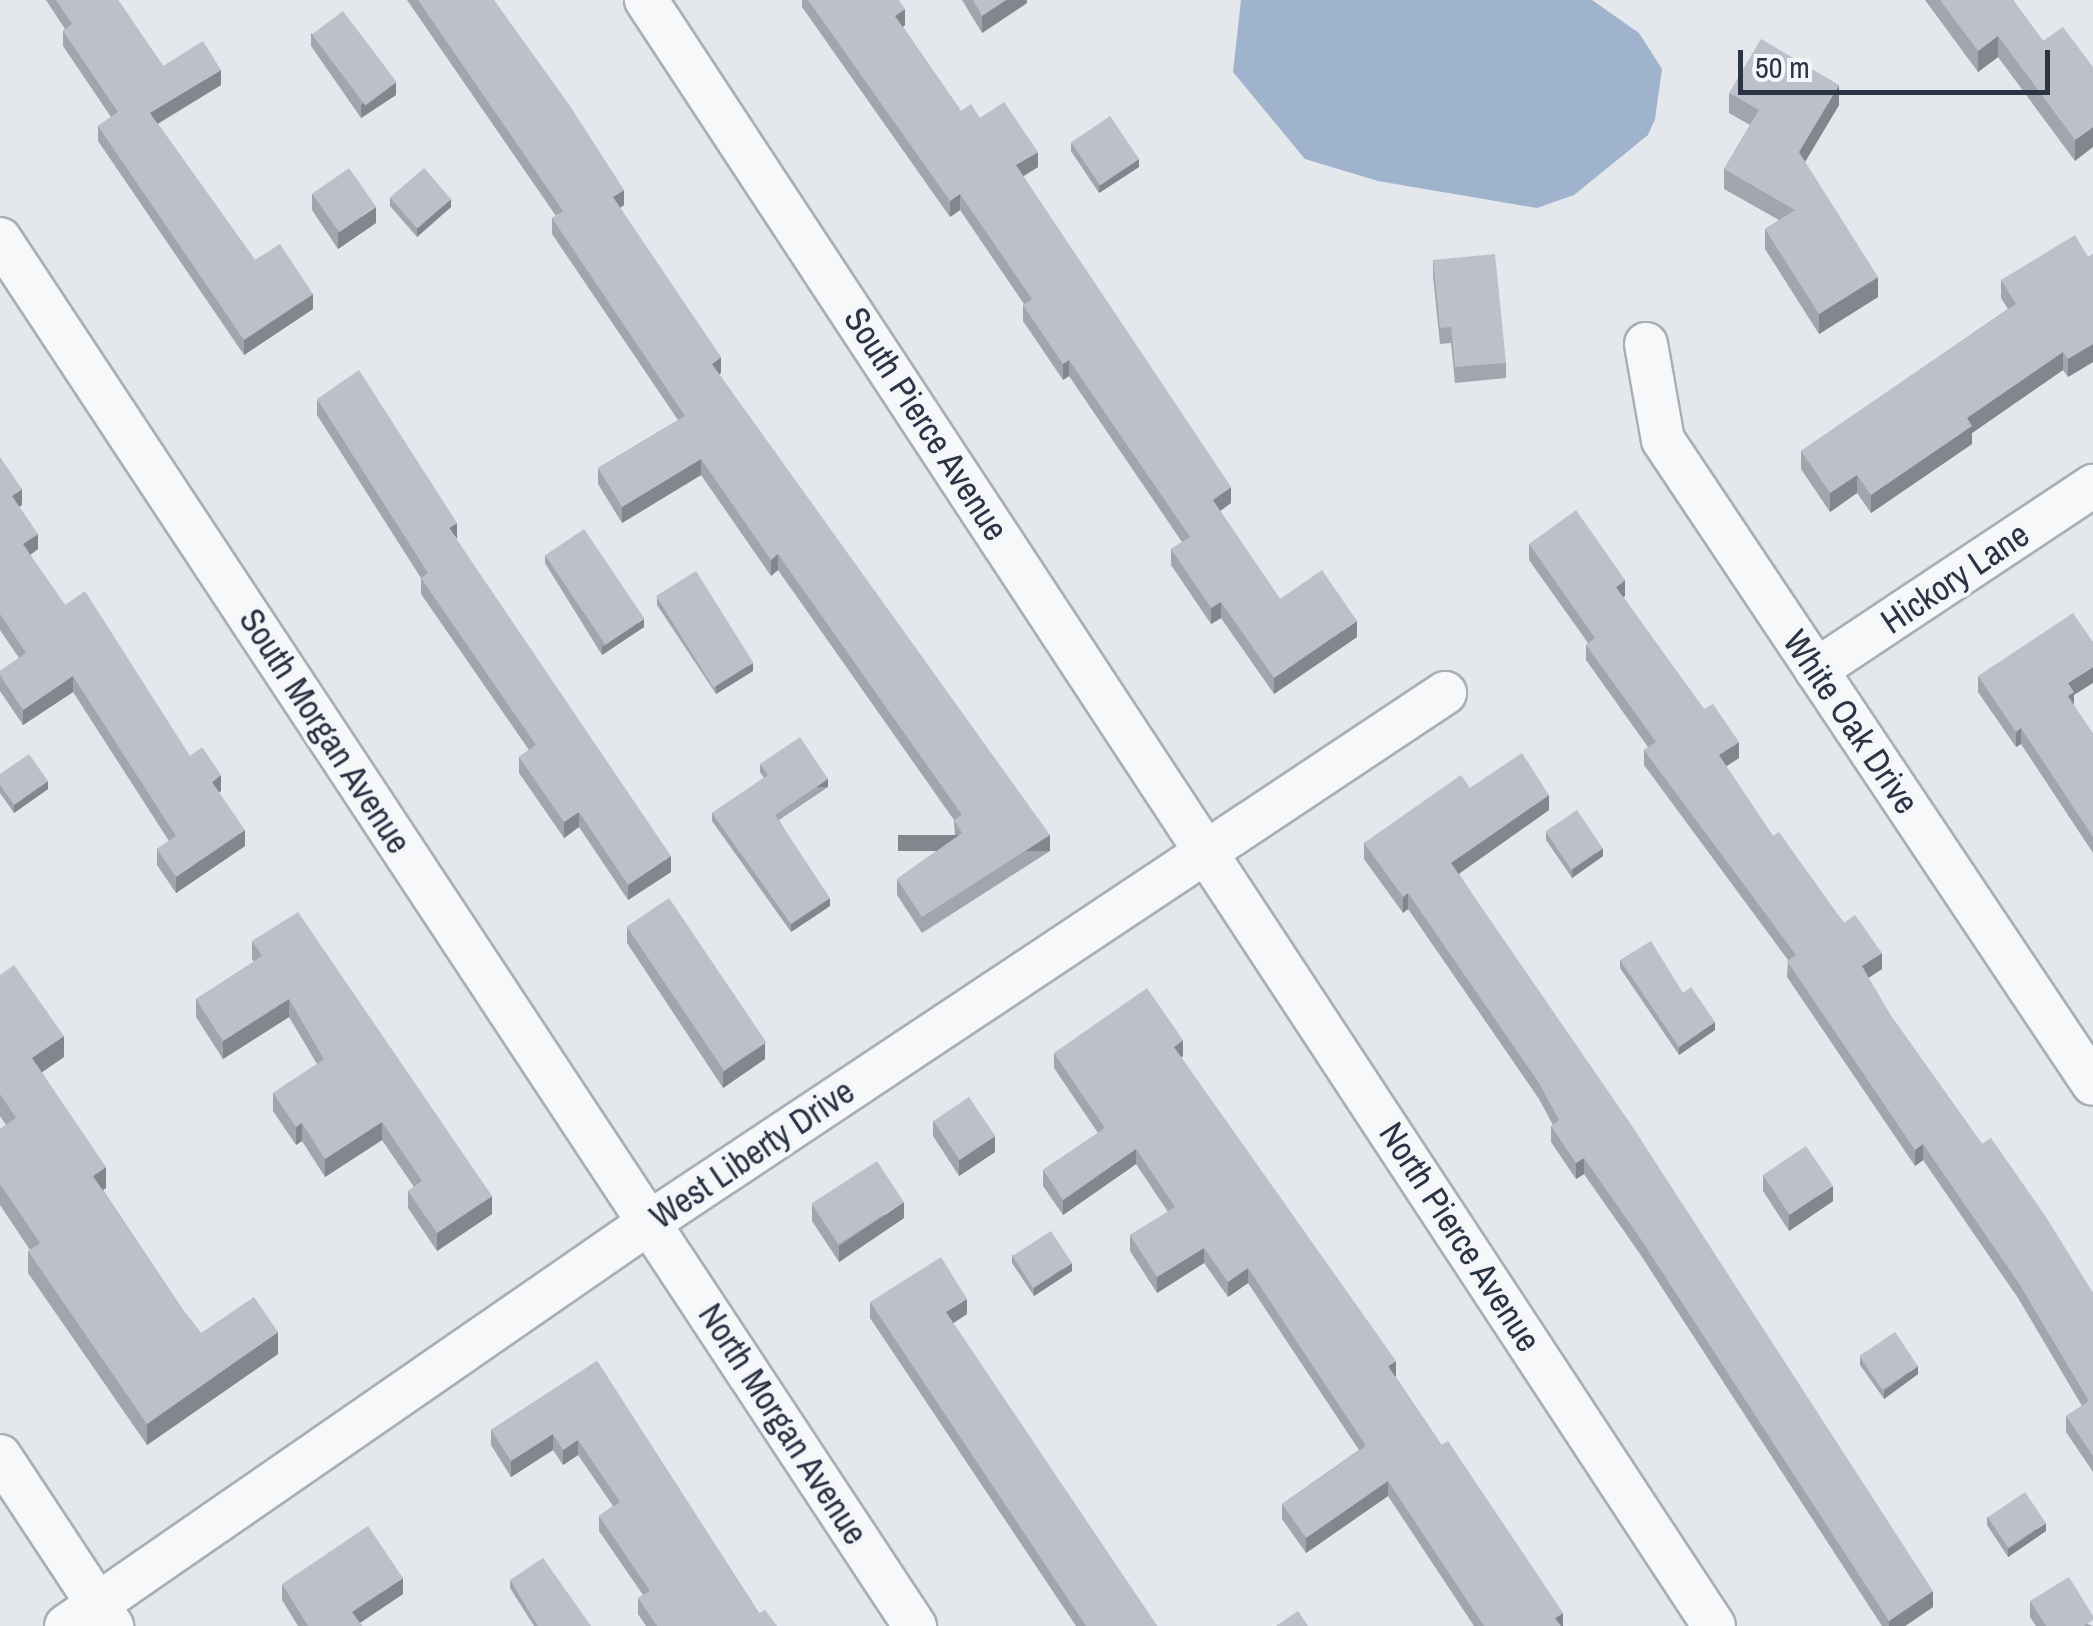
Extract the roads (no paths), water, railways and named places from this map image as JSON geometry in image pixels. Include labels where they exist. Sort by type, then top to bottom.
[{"type":"street","name":"South Pierce Avenue","points":[[646,0],[1205,849]]},
{"type":"street","name":"South Morgan Avenue","points":[[0,239],[650,1222]]},
{"type":"street","name":"White Oak Drive","points":[[1646,344],[1663,440],[2093,1084]]},
{"type":"street","name":"Hickory Lane","points":[[1816,670],[2093,486]]},
{"type":"street","name":"West Liberty Drive","points":[[92,1619],[650,1222],[1205,849],[1445,693]]},
{"type":"street","name":"North Pierce Avenue","points":[[1205,849],[1714,1626]]},
{"type":"street","name":"North Morgan Avenue","points":[[650,1222],[916,1626]]},
{"type":"street","points":[[0,1456],[92,1619]]},
{"type":"water","points":[[1241,0],[1592,0],[1639,33],[1662,69],[1655,119],[1648,135],[1574,195],[1537,208],[1378,181],[1305,159],[1233,72]]}]
